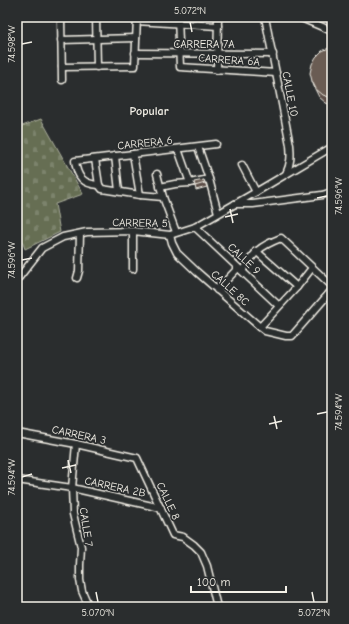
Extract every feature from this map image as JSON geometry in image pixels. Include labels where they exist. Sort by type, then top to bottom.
[{"type":"street","points":[[61,17],[62,80]]},
{"type":"street","points":[[96,17],[97,67]]},
{"type":"street","name":"CALLE 10","points":[[266,17],[290,145],[291,156],[286,174]]},
{"type":"street","points":[[298,17],[332,31]]},
{"type":"street","points":[[217,70],[218,18]]},
{"type":"street","points":[[62,67],[135,66],[136,19],[178,20],[218,26]]},
{"type":"street","points":[[178,20],[179,53]]},
{"type":"street","points":[[61,40],[136,38]]},
{"type":"street","name":"CARRERA 7A","points":[[135,53],[272,54]]},
{"type":"street","name":"CARRERA 6A","points":[[179,53],[180,67],[276,73]]},
{"type":"street","name":"CARRERA 6","points":[[100,187],[85,182],[79,176],[75,161],[216,144]]},
{"type":"street","points":[[198,147],[209,179],[218,213]]},
{"type":"street","name":"CARRERA 5","points":[[17,280],[42,248],[63,237],[87,232],[133,231],[170,235],[195,226],[332,147]]},
{"type":"street","points":[[178,149],[190,183]]},
{"type":"street","points":[[133,154],[140,195]]},
{"type":"street","points":[[115,156],[119,191]]},
{"type":"street","points":[[95,159],[100,187],[140,195],[163,197]]},
{"type":"street","points":[[242,165],[256,192]]},
{"type":"street","points":[[157,174],[163,197],[176,232]]},
{"type":"street","points":[[160,187],[209,179]]},
{"type":"street","points":[[234,204],[260,203],[322,195],[332,192]]},
{"type":"street","name":"CALLE 9","points":[[195,226],[279,306]]},
{"type":"street","points":[[133,231],[133,269]]},
{"type":"street","points":[[77,278],[79,271],[80,234]]},
{"type":"street","name":"CALLE 8C","points":[[170,235],[177,253],[264,331],[292,336],[332,290]]},
{"type":"street","points":[[217,290],[240,269],[256,251],[268,243],[281,238],[332,286]]},
{"type":"street","points":[[256,251],[297,287]]},
{"type":"street","points":[[260,327],[297,287],[312,268]]},
{"type":"street","name":"CARRERA 3","points":[[17,432],[137,458]]},
{"type":"street","name":"CALLE 7","points":[[76,444],[72,488],[73,514],[81,547],[80,580],[82,591],[89,607]]},
{"type":"street","name":"CALLE 8","points":[[137,458],[173,535],[183,537],[201,552],[207,566],[217,607]]},
{"type":"street","name":"CARRERA 2B","points":[[17,480],[72,488],[161,508]]},
{"type":"green space","points":[[41,119],[83,194],[55,204],[60,232],[25,249],[17,228],[17,128]]},
{"type":"building","points":[[332,47],[332,98],[323,95],[316,89],[310,73],[312,64],[316,57],[322,51]]},
{"type":"building","points":[[204,180],[205,183],[195,186],[194,182]]},
{"type":"district","name":"Popular","points":[[149,111]]}]
